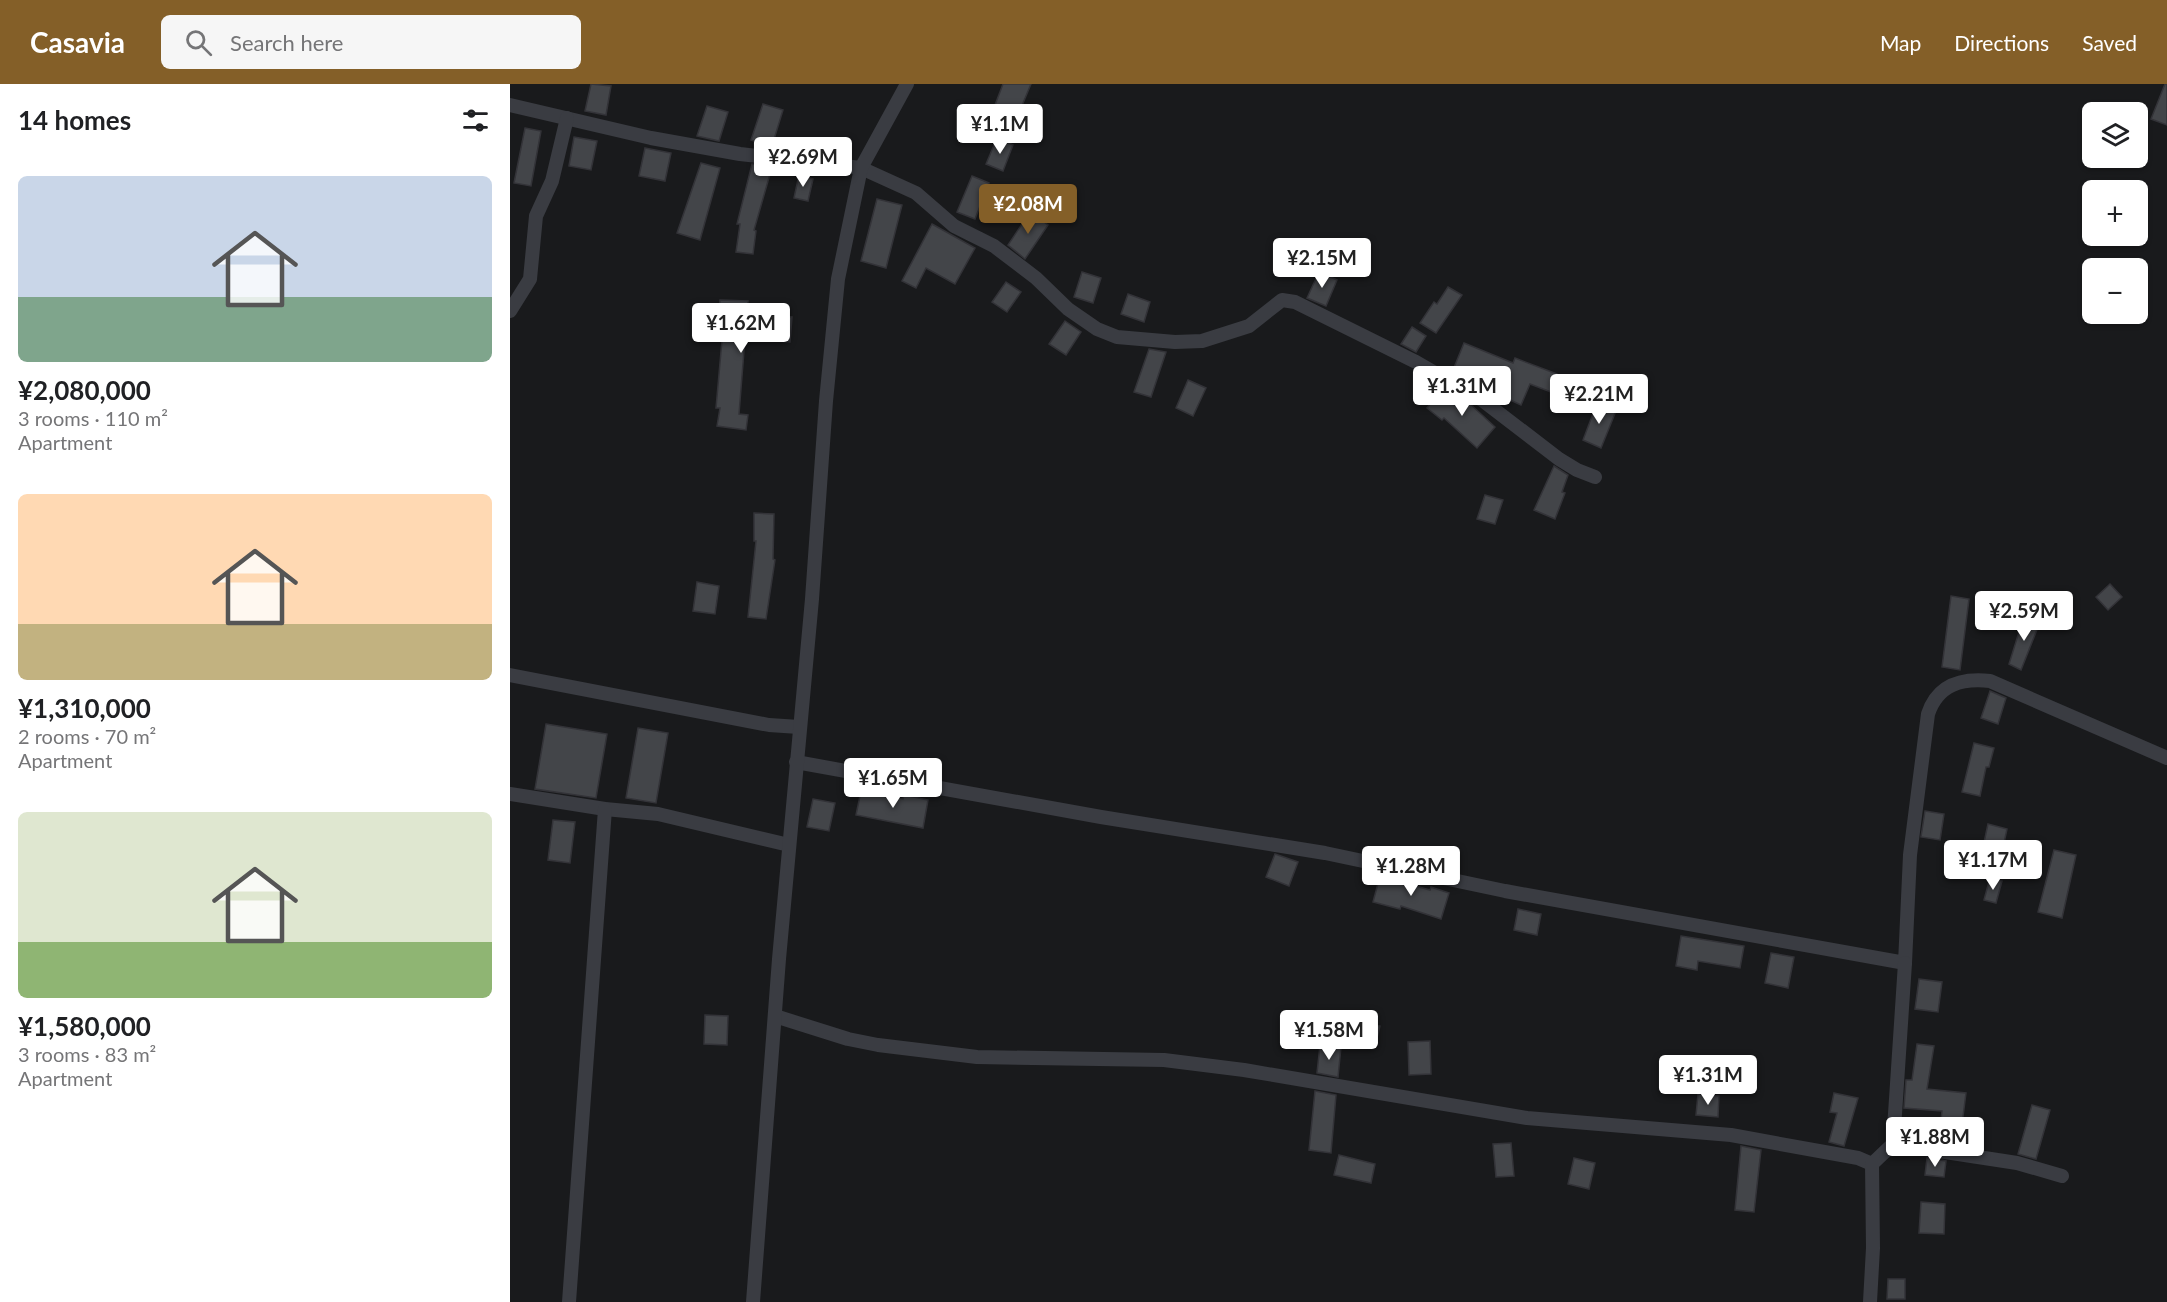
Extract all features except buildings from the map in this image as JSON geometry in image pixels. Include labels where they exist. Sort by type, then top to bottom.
[{"type":"street","points":[[753,1302],[789,845],[838,279],[861,168],[907,84]]},
{"type":"street","points":[[510,105],[740,154],[861,168],[916,193],[954,226],[994,246],[1036,278],[1068,309],[1097,329],[1117,337],[1174,342],[1202,341],[1249,326],[1282,300],[1294,302],[1426,367],[1482,400],[1559,459],[1595,477]]},
{"type":"street","points":[[510,312],[530,279],[536,216],[552,182],[567,118]]},
{"type":"street","points":[[510,675],[769,725],[800,727]]},
{"type":"street","points":[[1870,1302],[1873,1248],[1872,1164],[1893,1144],[1910,855],[1928,714],[1932,702],[1939,693],[1957,682],[1970,679],[1990,681],[2167,758]]},
{"type":"street","points":[[796,762],[1101,817],[1325,853],[1539,898],[1905,963]]},
{"type":"street","points":[[510,794],[605,809],[658,814],[789,845]]},
{"type":"street","points":[[569,1302],[605,809]]},
{"type":"street","points":[[775,1016],[848,1039],[878,1045],[977,1057],[1069,1057],[1175,1061],[1244,1070],[1527,1118],[1731,1135],[1858,1158],[1872,1164]]},
{"type":"street","points":[[1893,1144],[2017,1163],[2062,1176]]}]
